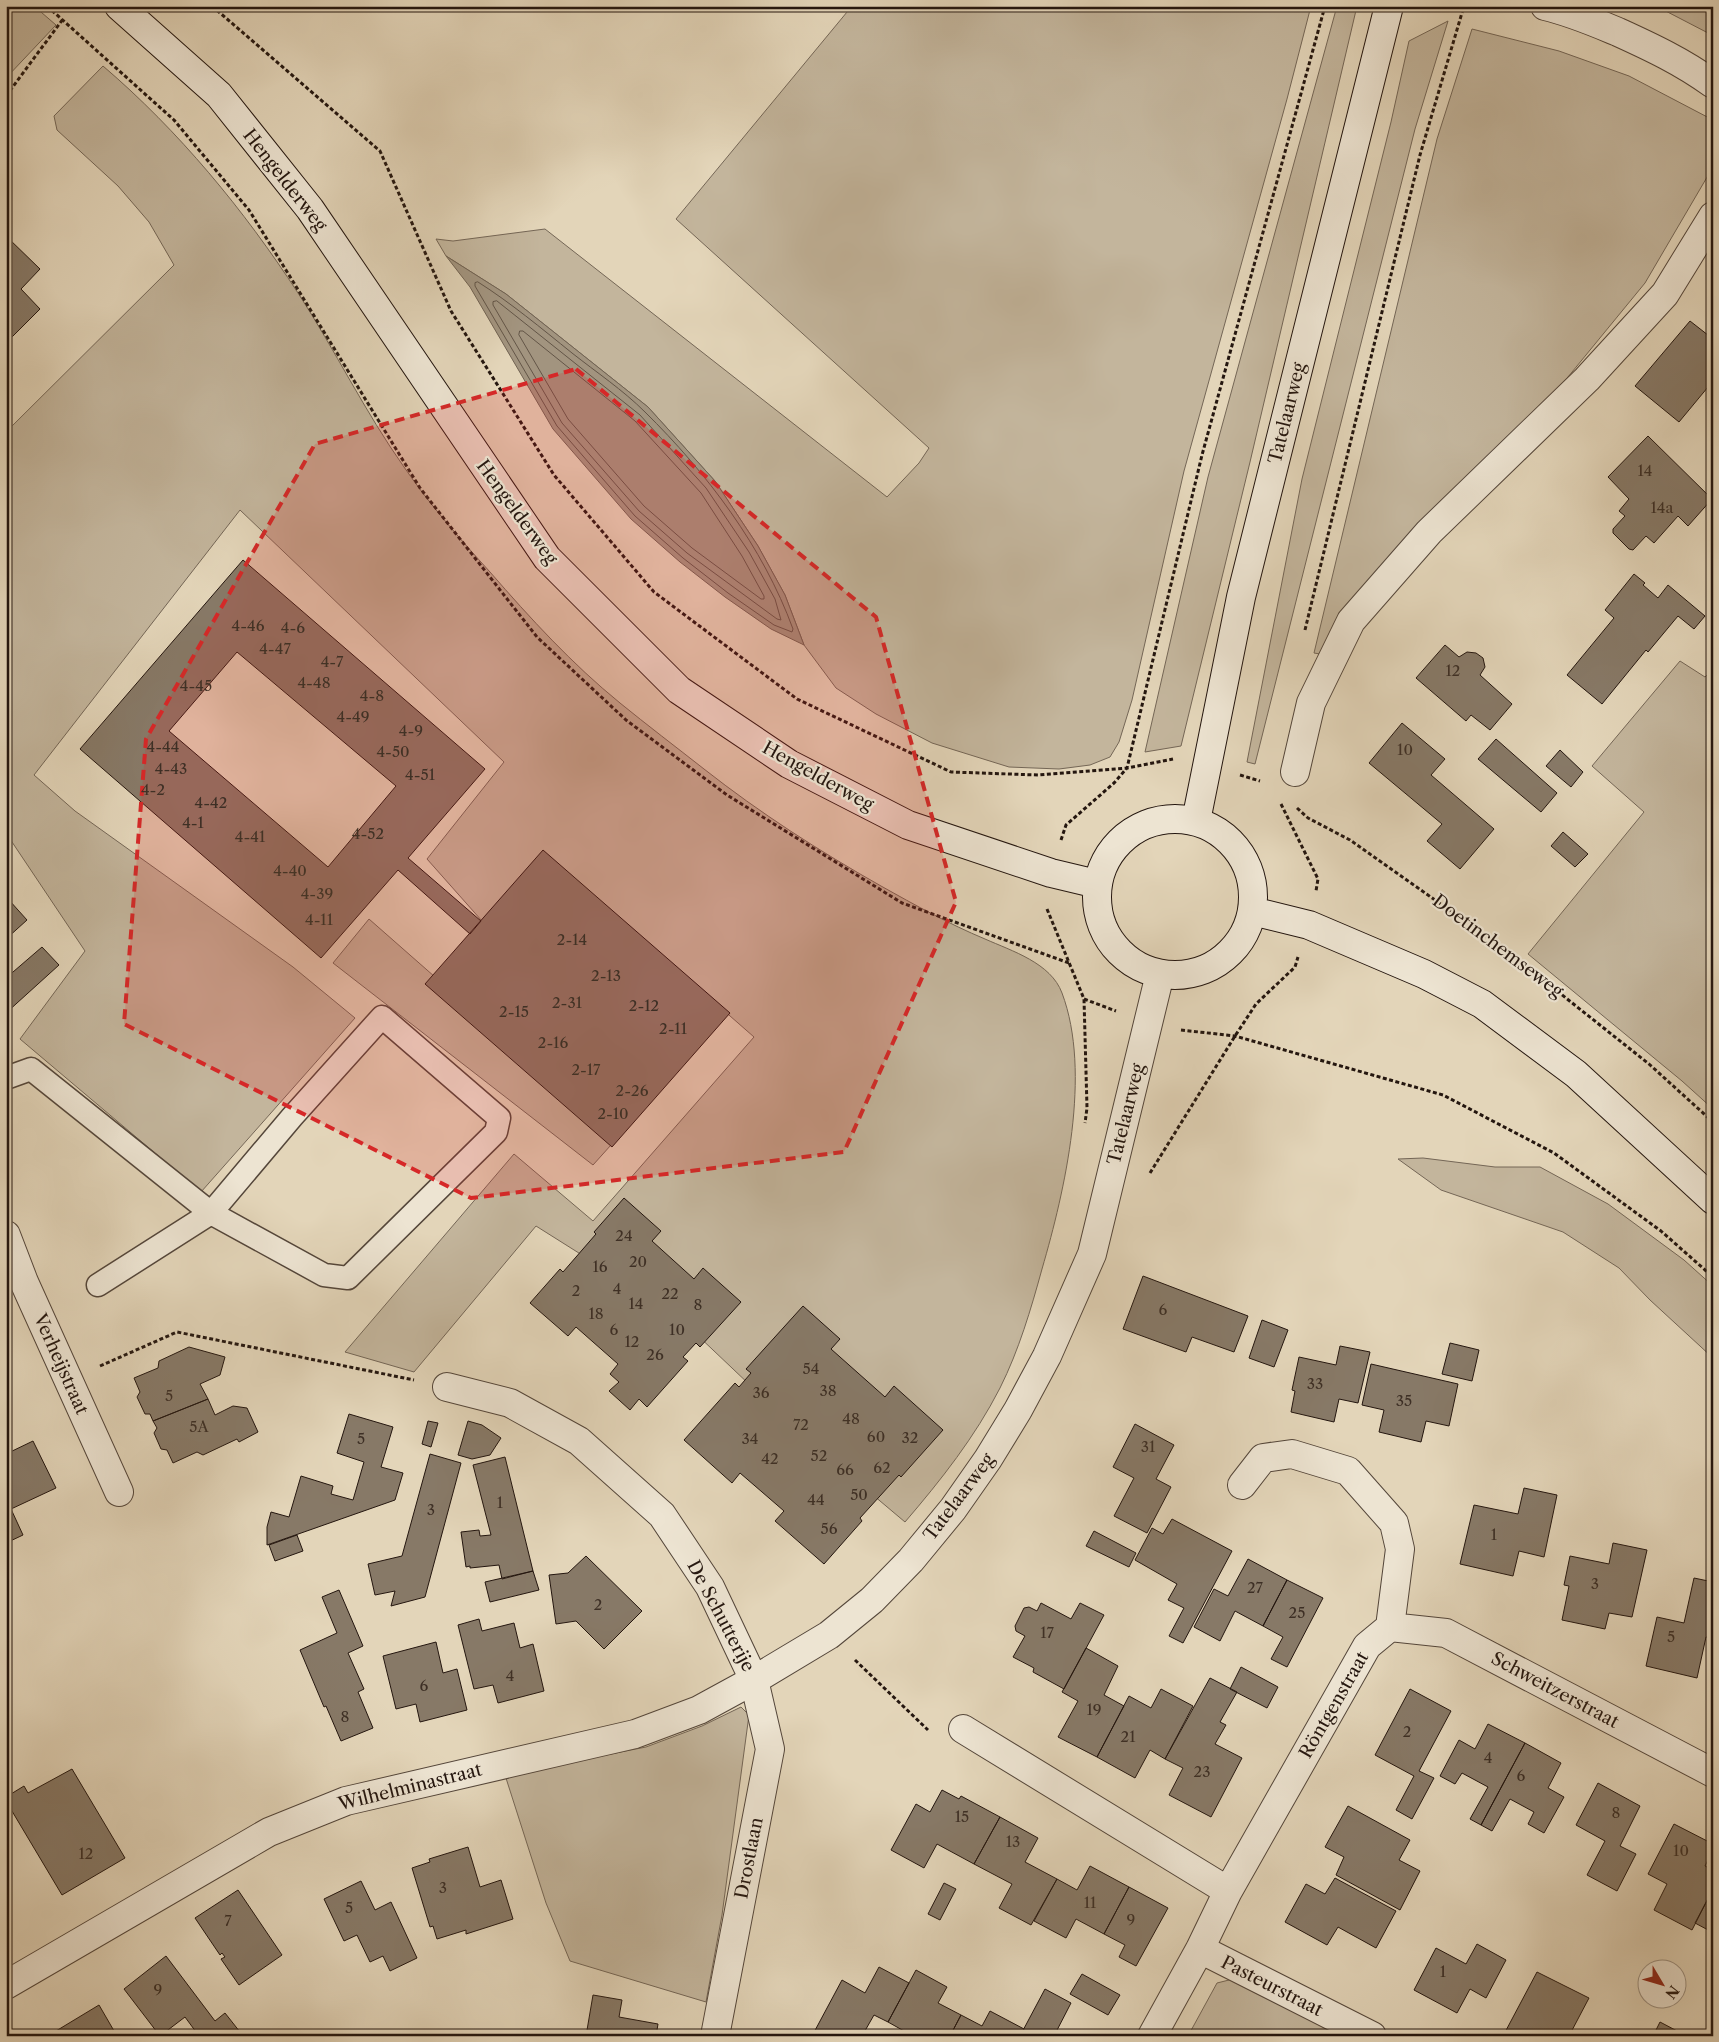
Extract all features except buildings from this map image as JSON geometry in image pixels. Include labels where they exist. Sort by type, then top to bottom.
[{"type":"street","name":"Hengelderweg","points":[[119,6],[219,95],[310,209],[547,558],[679,690],[789,764],[908,825],[1051,873],[1097,884]]},
{"type":"street","name":"Tatelaarweg","points":[[1196,821],[1242,597],[1389,6]]},
{"type":"street","points":[[1545,6],[1569,11],[1630,38],[1689,66],[1713,84]]},
{"type":"street","points":[[1295,772],[1311,703],[1328,664],[1351,621],[1430,532],[1587,379],[1665,294],[1713,216]]},
{"type":"street","points":[[1170,818],[1196,821],[1217,830],[1234,846],[1243,859],[1253,888],[1252,911],[1246,930],[1234,948],[1219,961],[1201,971],[1181,975],[1160,974],[1132,963],[1110,942],[1098,914],[1097,884],[1106,859],[1122,838],[1144,824],[1170,818]]},
{"type":"street","points":[[1252,911],[1309,925],[1424,974],[1482,1004],[1576,1074],[1713,1200]]},
{"type":"street","name":"Tatelaarweg","points":[[754,1680],[829,1635],[872,1600],[911,1560],[953,1509],[988,1459],[1048,1356],[1092,1254],[1160,974]]},
{"type":"street","name":"Verheijstraat","points":[[6,1235],[24,1282],[119,1492]]},
{"type":"street","name":"De Schutterije","points":[[447,1387],[510,1403],[579,1441],[662,1515],[710,1587],[754,1680]]},
{"type":"street","points":[[1242,1484],[1263,1458],[1292,1454],[1348,1471],[1394,1523],[1400,1549],[1390,1627]]},
{"type":"street","name":"Schweitzerstraat","points":[[1390,1627],[1446,1633],[1713,1773]]},
{"type":"street","name":"Röntgenstraat","points":[[1152,2036],[1200,1949],[1228,1891],[1367,1646],[1390,1627]]},
{"type":"street","name":"Wilhelminastraat","points":[[6,1984],[270,1832],[337,1804],[635,1734],[699,1710],[754,1680]]},
{"type":"street","name":"Drostlaan","points":[[715,2036],[770,1749],[754,1680]]},
{"type":"street","points":[[963,1729],[1228,1891]]},
{"type":"street","name":"Pasteurstraat","points":[[1200,1949],[1372,2036]]},
{"type":"lane","points":[[6,1078],[31,1070],[211,1213],[324,1275],[348,1278],[496,1132],[499,1118],[382,1017],[292,1117],[211,1213],[98,1285]]},
{"type":"path","points":[[212,6],[380,151],[451,311],[554,475],[654,592],[797,699],[951,772],[1038,775],[1127,768],[1202,455],[1325,6]]},
{"type":"path","points":[[1303,638],[1420,155],[1464,6]]},
{"type":"path","points":[[6,96],[63,19]]},
{"type":"path","name":"Doetinchemseweg","points":[[1294,805],[1308,818],[1350,840],[1503,948],[1649,1064],[1713,1122]]},
{"type":"path","points":[[1070,963],[1084,999]]},
{"type":"path","name":"Tatelaarweg","points":[[1146,1178],[1235,1036],[1443,1095],[1554,1153],[1661,1231],[1713,1277]]},
{"type":"path","points":[[69,1380],[177,1332],[447,1387]]},
{"type":"path","points":[[829,1635],[950,1749],[963,1729]]},
{"type":"highlighted area","points":[[576,369],[876,617],[956,902],[844,1152],[471,1198],[124,1024],[146,739],[315,444]]},
{"type":"shaded area","points":[[6,6],[34,6],[56,25],[6,78]]},
{"type":"shaded area","points":[[852,6],[1311,6],[1184,471],[1132,700],[1119,742],[1110,757],[1090,765],[1059,769],[1009,767],[932,743],[876,714],[836,688],[804,645],[785,595],[758,546],[715,481],[648,407],[506,294],[446,256],[436,239],[453,241],[545,229],[887,497],[919,463],[929,448],[676,219]]},
{"type":"shaded area","points":[[1337,6],[1357,6],[1181,746],[1145,752],[1208,477]]},
{"type":"shaded area","points":[[1656,6],[1713,6],[1713,36],[1710,34]]},
{"type":"shaded area","points":[[1448,21],[1415,129],[1255,764],[1247,762],[1302,479],[1391,122],[1409,41]]},
{"type":"shaded area","points":[[1472,29],[1559,51],[1629,76],[1713,120],[1713,167],[1645,283],[1513,444],[1320,654],[1314,653],[1437,139]]},
{"type":"shaded area","points":[[103,66],[158,117],[233,202],[298,293],[376,425],[414,481],[468,547],[568,657],[651,728],[725,785],[790,831],[858,873],[919,907],[958,927],[1030,959],[1057,983],[1062,993],[1071,1025],[1075,1059],[1075,1095],[1066,1168],[1051,1238],[1024,1329],[1000,1388],[980,1424],[957,1458],[905,1522],[810,1442],[674,1313],[536,1226],[414,1372],[345,1352],[514,1154],[593,1221],[754,1037],[543,852],[482,921],[427,859],[504,762],[240,510],[34,775],[75,811],[293,967],[355,1018],[201,1192],[20,1039],[85,951],[6,833],[6,432],[174,265],[149,222],[118,186],[57,130],[54,116]]},
{"type":"shaded area","points":[[1680,661],[1705,677],[1713,669],[1713,1109],[1682,1081],[1528,954],[1644,812],[1592,766]]},
{"type":"shaded area","points":[[369,919],[435,977],[611,1145],[593,1165],[333,963]]},
{"type":"shaded area","points":[[1423,1158],[1495,1167],[1540,1167],[1608,1204],[1684,1260],[1713,1286],[1713,1358],[1650,1300],[1619,1268],[1563,1232],[1441,1190],[1398,1159]]},
{"type":"shaded area","points":[[741,1707],[749,1715],[722,1915],[706,2002],[570,1961],[546,1903],[505,1775],[646,1747],[702,1726]]},
{"type":"shaded area","points":[[1237,1978],[1357,2036],[1188,2036],[1217,1983]]},
{"type":"water","points":[[446,256],[506,294],[648,407],[715,481],[758,546],[785,595],[804,645],[771,629],[725,597],[680,562],[631,519],[553,429],[470,287]]}]
